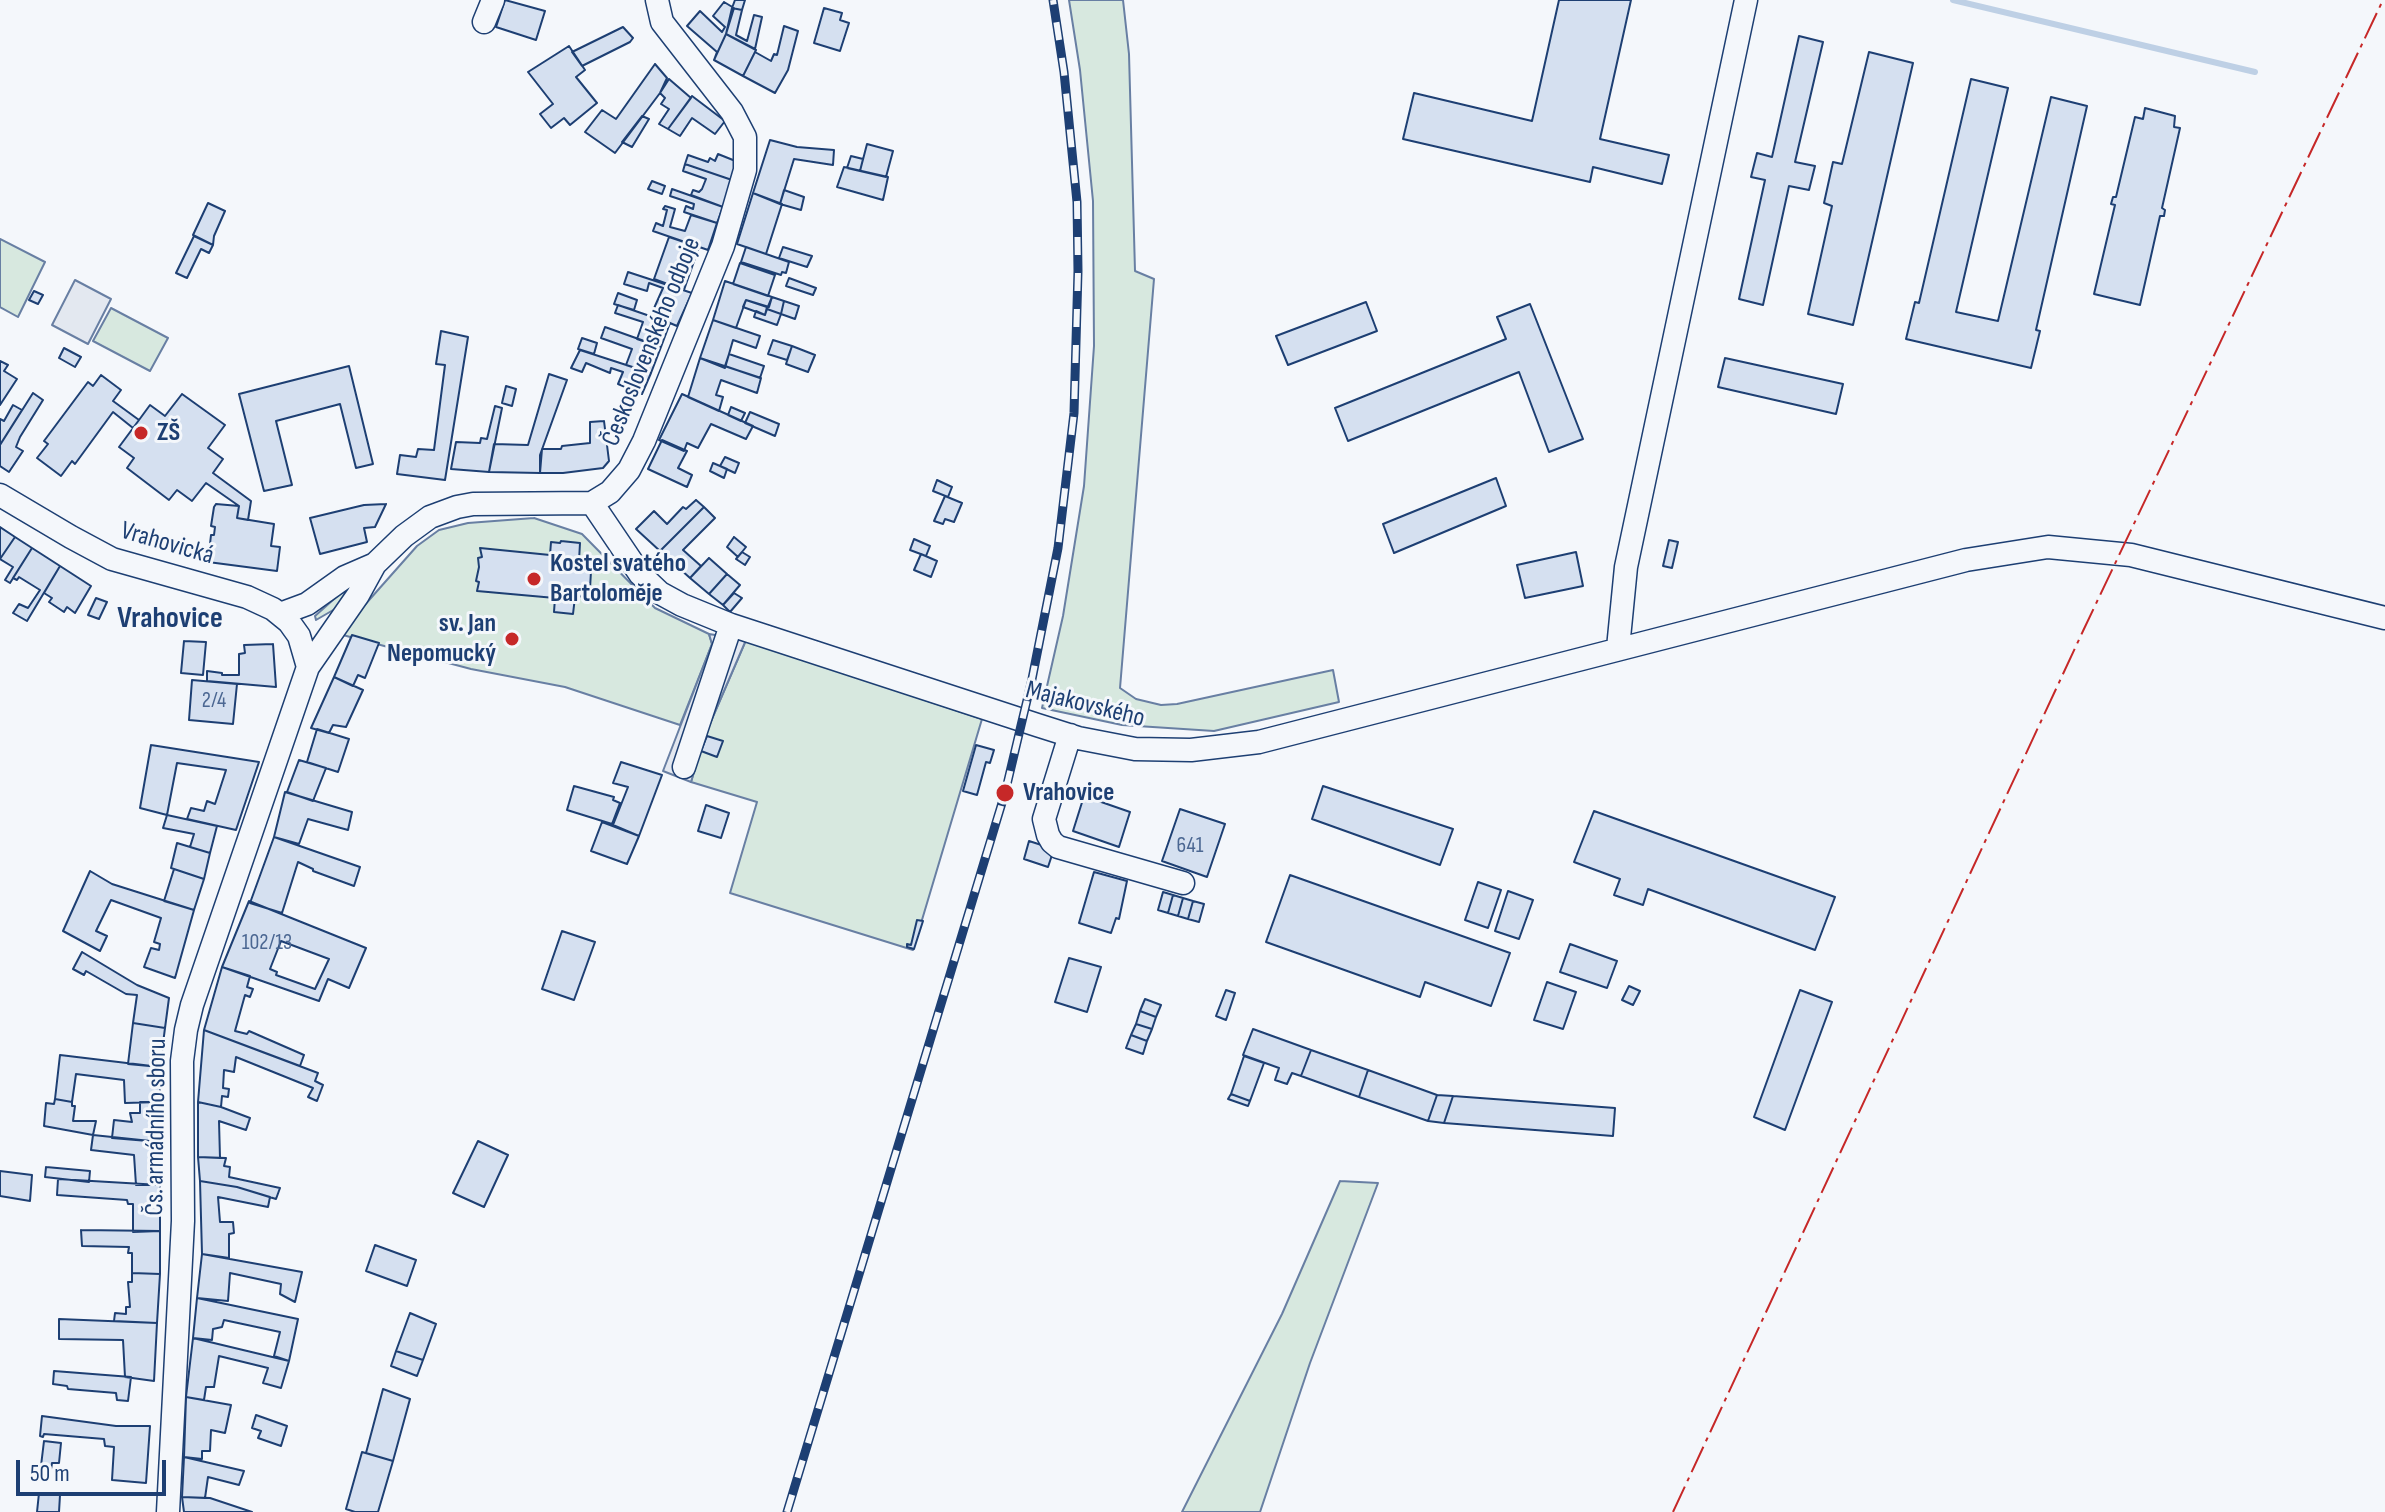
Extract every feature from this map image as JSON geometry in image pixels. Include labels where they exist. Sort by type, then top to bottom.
[{"type":"street","points":[[484,22],[493,0]]},
{"type":"street","name":"Československého odboje","points":[[592,503],[620,482],[644,441],[723,246],[745,170],[746,147],[741,127],[720,95],[662,22],[657,0]]},
{"type":"street","points":[[1618,648],[1626,567],[1746,0]]},
{"type":"street","name":"Vrahovická","points":[[0,495],[112,559],[247,597],[280,614],[299,636],[308,667]]},
{"type":"street","points":[[308,667],[358,595],[375,564],[416,525],[457,507],[592,503]]},
{"type":"street","name":"Majakovského","points":[[592,503],[632,563],[650,584],[682,605],[731,625],[1070,735],[1135,749],[1191,750],[1259,742],[1966,560],[2048,547],[2131,555],[2385,618]]},
{"type":"street","points":[[280,614],[307,604],[345,577],[375,564]]},
{"type":"street","points":[[684,767],[731,625]]},
{"type":"street","name":"Čs. armádního sboru","points":[[168,1512],[183,1221],[182,1061],[186,1030],[308,667]]},
{"type":"street","points":[[1070,735],[1044,819],[1052,842],[1058,847],[1183,883]]},
{"type":"shaded area","points":[[1069,0],[1123,0],[1129,54],[1135,271],[1154,279],[1120,688],[1136,699],[1161,705],[1177,704],[1333,670],[1339,702],[1214,731],[1122,725],[1042,708],[1063,616],[1084,486],[1094,346],[1093,201],[1080,70]]},
{"type":"shaded area","points":[[0,239],[45,262],[18,317],[0,307]]},
{"type":"shaded area","points":[[75,280],[111,299],[88,344],[52,325]]},
{"type":"shaded area","points":[[111,308],[168,338],[150,371],[93,341]]},
{"type":"shaded area","points":[[534,518],[582,534],[655,608],[709,634],[712,644],[680,725],[565,687],[471,669],[339,634],[417,546],[439,530],[468,523]]},
{"type":"shaded area","points":[[352,583],[335,609],[316,620],[315,616]]},
{"type":"shaded area","points":[[709,634],[746,640],[705,735],[691,782],[663,771],[712,644]]},
{"type":"shaded area","points":[[746,640],[982,719],[913,950],[730,893],[757,802],[691,782],[705,735]]},
{"type":"shaded area","points":[[1340,1181],[1378,1183],[1310,1363],[1260,1512],[1182,1512],[1282,1314]]},
{"type":"building","points":[[505,0],[545,11],[536,40],[496,27]]},
{"type":"building","points":[[735,0],[745,0],[742,10],[732,8]]},
{"type":"building","points":[[1559,0],[1631,0],[1600,139],[1669,155],[1662,184],[1593,167],[1590,182],[1403,139],[1414,93],[1532,121]]},
{"type":"building","points":[[724,2],[734,8],[714,60],[717,52],[687,26],[700,11],[722,32],[725,27],[713,16]]},
{"type":"building","points":[[732,8],[742,10],[736,35],[747,41],[754,15],[762,17],[755,49],[726,34]]},
{"type":"building","points":[[824,8],[842,13],[840,20],[849,23],[840,51],[814,43]]},
{"type":"building","points":[[784,26],[798,31],[788,70],[775,93],[743,76],[755,52],[771,61],[774,54],[777,55]]},
{"type":"building","points":[[623,27],[633,38],[630,42],[582,66],[572,52]]},
{"type":"building","points":[[726,34],[756,50],[743,76],[714,60]]},
{"type":"building","points":[[1799,36],[1823,42],[1795,162],[1815,166],[1809,190],[1789,186],[1763,305],[1739,299],[1765,180],[1751,177],[1757,153],[1772,157]]},
{"type":"building","points":[[569,46],[585,70],[576,77],[597,103],[570,125],[564,118],[551,128],[540,114],[553,104],[528,72]]},
{"type":"building","points":[[1869,52],[1913,63],[1853,325],[1808,314],[1832,206],[1824,203],[1833,162],[1842,164]]},
{"type":"building","points":[[655,64],[667,78],[660,93],[615,153],[585,132],[602,110],[616,119]]},
{"type":"building","points":[[669,79],[691,98],[668,129],[659,124],[669,109],[661,104],[665,98],[660,93]]},
{"type":"building","points":[[1971,79],[2008,88],[1956,312],[1998,321],[2051,97],[2087,106],[2036,330],[2040,331],[2031,368],[1906,339],[1915,302],[1919,303]]},
{"type":"building","points":[[692,96],[725,121],[715,134],[692,118],[680,136],[668,129]]},
{"type":"building","points":[[2145,108],[2175,116],[2174,127],[2180,128],[2162,208],[2165,210],[2164,216],[2160,216],[2140,305],[2094,294],[2115,205],[2111,204],[2113,197],[2116,197],[2135,117],[2143,119]]},
{"type":"building","points":[[642,116],[649,119],[632,147],[622,142]]},
{"type":"building","points":[[770,140],[797,147],[834,150],[833,165],[794,159],[780,204],[753,193]]},
{"type":"building","points":[[867,144],[893,151],[886,177],[860,171]]},
{"type":"building","points":[[718,154],[738,162],[732,180],[685,164],[688,155],[708,162],[710,158],[715,161]]},
{"type":"building","points":[[851,156],[863,159],[860,171],[847,168]]},
{"type":"building","points":[[685,164],[732,180],[723,207],[691,195],[693,190],[699,192],[702,189],[706,179],[683,171]]},
{"type":"building","points":[[844,167],[888,177],[883,200],[837,187]]},
{"type":"building","points":[[652,181],[665,186],[662,194],[648,189]]},
{"type":"building","points":[[672,189],[723,207],[717,223],[684,212],[686,206],[693,209],[694,204],[670,196]]},
{"type":"building","points":[[784,190],[804,197],[801,210],[780,204]]},
{"type":"building","points":[[753,193],[782,204],[766,254],[737,244]]},
{"type":"building","points":[[208,203],[225,211],[213,245],[193,235]]},
{"type":"building","points":[[665,206],[675,209],[670,227],[685,231],[691,215],[717,223],[708,250],[653,231],[656,223],[663,226]]},
{"type":"building","points":[[194,236],[213,245],[209,253],[201,249],[187,278],[176,273]]},
{"type":"building","points":[[669,237],[699,247],[684,290],[654,279]]},
{"type":"building","points":[[746,247],[789,262],[786,273],[782,272],[781,275],[741,262]]},
{"type":"building","points":[[783,247],[812,256],[807,267],[779,258]]},
{"type":"building","points":[[740,263],[775,275],[768,296],[733,284]]},
{"type":"building","points":[[628,272],[692,293],[677,326],[651,315],[663,288],[649,283],[647,291],[624,284]]},
{"type":"building","points":[[789,278],[816,288],[813,295],[786,286]]},
{"type":"building","points":[[725,281],[772,297],[769,307],[746,300],[736,328],[713,320]]},
{"type":"building","points":[[34,291],[43,295],[38,304],[29,300]]},
{"type":"building","points":[[618,293],[637,300],[634,310],[614,304]]},
{"type":"building","points":[[772,297],[784,301],[781,314],[767,309]]},
{"type":"building","points":[[746,300],[767,307],[765,315],[743,307]]},
{"type":"building","points":[[784,301],[799,306],[795,319],[781,314]]},
{"type":"building","points":[[1366,302],[1377,331],[1288,365],[1276,336]]},
{"type":"building","points":[[1530,304],[1583,439],[1549,452],[1519,372],[1348,441],[1335,408],[1506,339],[1497,317]]},
{"type":"building","points":[[618,305],[670,323],[661,347],[637,339],[643,322],[615,313]]},
{"type":"building","points":[[767,309],[781,314],[777,325],[754,317],[756,311],[765,315]]},
{"type":"building","points":[[713,320],[760,336],[756,348],[733,340],[725,368],[700,358]]},
{"type":"building","points":[[605,327],[661,347],[651,373],[626,365],[632,349],[601,338]]},
{"type":"building","points":[[441,331],[468,337],[445,480],[397,474],[400,455],[416,457],[418,449],[434,450],[445,365],[436,364]]},
{"type":"building","points":[[582,338],[597,343],[594,354],[578,349]]},
{"type":"building","points":[[773,340],[792,346],[787,360],[768,354]]},
{"type":"building","points":[[792,346],[815,355],[808,372],[786,364]]},
{"type":"building","points":[[64,348],[81,357],[75,367],[59,358]]},
{"type":"building","points":[[580,350],[651,373],[642,394],[618,384],[623,372],[611,368],[610,373],[586,363],[582,372],[571,368]]},
{"type":"building","points":[[729,354],[764,366],[760,378],[725,366]]},
{"type":"building","points":[[700,358],[761,378],[757,393],[721,380],[716,395],[723,397],[719,411],[688,397]]},
{"type":"building","points":[[1725,358],[1843,384],[1836,414],[1718,387]]},
{"type":"building","points":[[0,361],[8,365],[4,371],[17,379],[0,405]]},
{"type":"building","points":[[349,366],[373,464],[356,468],[340,404],[276,421],[292,485],[264,491],[239,394]]},
{"type":"building","points":[[549,374],[567,380],[540,455],[540,473],[489,472],[494,444],[528,445]]},
{"type":"building","points":[[101,375],[121,390],[113,401],[139,420],[133,428],[113,412],[75,464],[72,461],[61,476],[37,458],[48,444],[44,441],[88,382],[93,386]]},
{"type":"building","points":[[506,386],[516,389],[512,406],[502,403]]},
{"type":"building","points":[[33,393],[43,400],[20,437],[16,447],[23,451],[9,472],[0,466],[0,445]]},
{"type":"building","points":[[182,394],[225,425],[208,448],[223,459],[213,473],[251,501],[248,520],[237,518],[239,506],[206,483],[192,501],[177,490],[169,500],[127,468],[134,458],[119,447],[150,405],[165,416]]},
{"type":"building","points":[[682,394],[753,426],[746,439],[711,424],[698,448],[687,443],[684,451],[659,440]]},
{"type":"building","points":[[13,405],[22,410],[0,445],[0,419],[4,421]]},
{"type":"building","points":[[495,406],[502,408],[489,472],[451,469],[456,442],[480,443],[481,438],[487,439]]},
{"type":"building","points":[[731,407],[745,413],[741,421],[728,415]]},
{"type":"building","points":[[750,412],[779,424],[775,436],[745,423]]},
{"type":"building","points":[[604,421],[609,461],[603,468],[540,473],[542,449],[590,443],[590,422]]},
{"type":"building","points":[[662,440],[687,451],[678,468],[692,475],[687,487],[648,469]]},
{"type":"building","points":[[725,457],[739,463],[735,473],[720,466]]},
{"type":"building","points":[[713,463],[727,469],[724,478],[710,471]]},
{"type":"building","points":[[1496,478],[1506,506],[1394,553],[1383,524]]},
{"type":"building","points":[[937,480],[952,487],[948,497],[933,491]]},
{"type":"building","points":[[945,496],[962,503],[954,522],[945,519],[943,524],[934,521]]},
{"type":"building","points":[[696,500],[704,507],[660,551],[636,529],[654,511],[667,524],[683,507],[686,509]]},
{"type":"building","points":[[216,504],[239,506],[237,518],[274,524],[271,546],[280,547],[277,571],[208,562]]},
{"type":"building","points":[[386,504],[375,527],[364,528],[367,542],[320,554],[310,518],[364,505]]},
{"type":"building","points":[[704,507],[715,518],[683,550],[701,566],[690,578],[660,551]]},
{"type":"building","points":[[0,527],[15,537],[0,559]]},
{"type":"building","points":[[15,537],[32,548],[10,583],[5,580],[13,567],[0,559]]},
{"type":"building","points":[[734,537],[746,547],[738,557],[727,547]]},
{"type":"building","points":[[914,539],[930,546],[926,556],[910,550]]},
{"type":"building","points":[[1669,540],[1678,542],[1672,568],[1663,566]]},
{"type":"building","name":"Kostel svatého Bartoloměje","points":[[551,542],[580,543],[579,561],[589,566],[591,571],[590,589],[584,596],[575,597],[573,614],[554,612],[555,598],[477,591],[478,558],[482,557],[480,548],[550,555]]},
{"type":"building","points":[[32,548],[60,566],[27,621],[13,613],[19,604],[28,608],[40,590],[19,577],[17,580],[13,578]]},
{"type":"building","points":[[742,552],[750,557],[745,565],[736,559]]},
{"type":"building","points":[[1576,552],[1583,586],[1525,598],[1517,565]]},
{"type":"building","points":[[921,554],[937,561],[931,577],[914,570]]},
{"type":"building","points":[[709,558],[727,574],[709,594],[690,578]]},
{"type":"building","points":[[60,566],[91,586],[75,613],[67,607],[64,612],[49,602],[52,598],[44,593]]},
{"type":"building","points":[[727,574],[740,585],[723,605],[709,594]]},
{"type":"building","points":[[734,593],[742,598],[730,612],[723,605]]},
{"type":"building","points":[[96,598],[107,602],[99,619],[88,615]]},
{"type":"building","points":[[352,635],[379,643],[365,678],[358,675],[353,686],[334,677]]},
{"type":"building","points":[[184,641],[206,642],[203,675],[181,673]]},
{"type":"building","points":[[273,644],[276,687],[207,681],[207,671],[239,675],[239,654],[245,653],[244,645]]},
{"type":"building","points":[[334,677],[363,690],[346,727],[333,725],[329,733],[311,728]]},
{"type":"building","points":[[192,680],[237,684],[233,724],[189,720]]},
{"type":"building","points":[[317,729],[349,739],[338,772],[307,762]]},
{"type":"building","points":[[707,736],[723,741],[717,757],[701,751]]},
{"type":"building","points":[[151,745],[259,762],[236,830],[187,819],[191,808],[204,811],[207,801],[215,804],[226,770],[177,763],[167,815],[140,808]]},
{"type":"building","points":[[976,745],[994,750],[990,763],[986,762],[977,795],[963,791]]},
{"type":"building","points":[[299,760],[326,768],[313,801],[287,792]]},
{"type":"building","points":[[621,762],[662,775],[639,836],[613,825],[628,787],[613,783]]},
{"type":"building","points":[[574,786],[614,797],[613,800],[620,803],[612,824],[567,810]]},
{"type":"building","points":[[1323,786],[1453,829],[1440,865],[1312,819]]},
{"type":"building","points":[[285,792],[352,812],[348,830],[308,819],[299,844],[274,837]]},
{"type":"building","points":[[1084,796],[1130,812],[1119,847],[1073,831]]},
{"type":"building","points":[[706,805],[729,813],[721,838],[698,831]]},
{"type":"building","points":[[1180,809],[1225,824],[1207,877],[1162,861]]},
{"type":"building","points":[[1594,811],[1835,897],[1815,950],[1648,889],[1643,905],[1614,895],[1620,879],[1574,862]]},
{"type":"building","points":[[167,815],[217,826],[210,853],[190,847],[194,834],[163,828]]},
{"type":"building","points":[[602,822],[639,836],[627,864],[591,851]]},
{"type":"building","points":[[274,837],[360,867],[354,886],[298,862],[282,913],[250,903]]},
{"type":"building","points":[[1029,841],[1054,849],[1048,867],[1024,859]]},
{"type":"building","points":[[177,843],[210,853],[204,879],[171,868]]},
{"type":"building","points":[[174,869],[204,879],[194,910],[164,901]]},
{"type":"building","points":[[90,871],[112,884],[194,910],[175,978],[144,967],[151,948],[159,950],[160,944],[154,942],[161,918],[111,900],[96,931],[107,936],[100,951],[63,931]]},
{"type":"building","points":[[1094,872],[1127,881],[1119,919],[1116,918],[1111,933],[1079,923]]},
{"type":"building","points":[[1290,875],[1510,953],[1491,1006],[1425,982],[1420,997],[1266,942]]},
{"type":"building","points":[[1478,882],[1501,890],[1488,928],[1465,920]]},
{"type":"building","points":[[1508,891],[1533,900],[1519,939],[1495,931]]},
{"type":"building","points":[[1163,892],[1173,895],[1168,913],[1158,910]]},
{"type":"building","points":[[1173,895],[1183,898],[1178,916],[1168,913]]},
{"type":"building","points":[[1183,898],[1193,901],[1188,919],[1178,916]]},
{"type":"building","points":[[249,901],[366,948],[349,988],[328,979],[319,1001],[222,967]],"holes":[[[281,941],[329,959],[315,989],[276,975],[277,972],[270,969]]]},
{"type":"building","points":[[1193,901],[1204,904],[1199,922],[1188,919]]},
{"type":"building","points":[[917,920],[923,921],[914,949],[907,947],[907,944],[911,945]]},
{"type":"building","points":[[562,931],[595,942],[574,1000],[542,989]]},
{"type":"building","points":[[1570,944],[1617,961],[1607,988],[1560,972]]},
{"type":"building","points":[[82,952],[137,985],[169,998],[165,1028],[133,1023],[137,995],[126,994],[86,971],[84,975],[73,969]]},
{"type":"building","points":[[1069,958],[1101,967],[1087,1012],[1055,1002]]},
{"type":"building","points":[[222,967],[250,976],[247,987],[253,989],[250,997],[245,995],[235,1031],[247,1034],[249,1031],[304,1055],[300,1066],[204,1030]]},
{"type":"building","points":[[1547,982],[1576,992],[1563,1029],[1534,1020]]},
{"type":"building","points":[[1629,986],[1640,991],[1633,1005],[1622,1000]]},
{"type":"building","points":[[1226,990],[1235,993],[1226,1020],[1216,1016]]},
{"type":"building","points":[[1800,990],[1832,1002],[1785,1130],[1754,1117]]},
{"type":"building","points":[[1145,999],[1161,1005],[1156,1017],[1140,1011]]},
{"type":"building","points":[[1140,1011],[1156,1017],[1152,1029],[1136,1024]]},
{"type":"building","points":[[133,1023],[165,1028],[160,1067],[128,1064]]},
{"type":"building","points":[[1136,1024],[1152,1029],[1147,1041],[1131,1035]]},
{"type":"building","points":[[1253,1029],[1311,1050],[1301,1076],[1292,1073],[1287,1084],[1275,1080],[1279,1068],[1243,1055]]},
{"type":"building","points":[[204,1030],[318,1073],[315,1081],[323,1085],[317,1101],[308,1097],[313,1088],[236,1057],[234,1072],[224,1070],[223,1088],[229,1089],[228,1097],[222,1096],[221,1107],[198,1102]]},
{"type":"building","points":[[1131,1035],[1147,1041],[1143,1054],[1126,1048]]},
{"type":"building","points":[[1311,1050],[1368,1070],[1359,1097],[1301,1076]]},
{"type":"building","points":[[60,1055],[160,1067],[160,1102],[125,1103],[124,1080],[76,1074],[72,1102],[55,1099]]},
{"type":"building","points":[[1244,1056],[1264,1063],[1250,1101],[1231,1094]]},
{"type":"building","points":[[1368,1070],[1437,1095],[1428,1121],[1359,1097]]},
{"type":"building","points":[[1231,1094],[1250,1101],[1248,1106],[1228,1099]]},
{"type":"building","points":[[1437,1095],[1453,1096],[1444,1123],[1428,1121]]},
{"type":"building","points":[[1453,1096],[1615,1108],[1613,1136],[1444,1123]]},
{"type":"building","points":[[55,1099],[72,1102],[75,1106],[73,1121],[96,1121],[93,1135],[44,1126],[46,1103],[54,1104]]},
{"type":"building","points":[[140,1102],[160,1102],[160,1142],[112,1138],[114,1120],[132,1122],[130,1113],[140,1113]]},
{"type":"building","points":[[198,1102],[250,1118],[246,1130],[219,1121],[220,1158],[198,1157]]},
{"type":"building","points":[[93,1135],[160,1142],[160,1185],[136,1185],[134,1155],[91,1150]]},
{"type":"building","points":[[478,1141],[508,1155],[484,1207],[453,1193]]},
{"type":"building","points":[[198,1157],[226,1158],[224,1166],[230,1167],[229,1177],[280,1188],[276,1199],[237,1187],[200,1181]]},
{"type":"building","points":[[46,1167],[90,1171],[89,1182],[45,1177]]},
{"type":"building","points":[[0,1171],[32,1175],[30,1201],[0,1196]]},
{"type":"building","points":[[58,1179],[160,1185],[160,1231],[133,1232],[133,1204],[128,1204],[127,1200],[57,1195]]},
{"type":"building","points":[[200,1181],[270,1197],[268,1207],[218,1197],[220,1222],[233,1222],[234,1233],[229,1234],[229,1258],[202,1254]]},
{"type":"building","points":[[81,1230],[160,1231],[160,1274],[132,1273],[129,1247],[82,1246]]},
{"type":"building","points":[[375,1245],[416,1260],[407,1286],[366,1271]]},
{"type":"building","points":[[202,1254],[302,1272],[295,1302],[280,1294],[281,1284],[230,1273],[228,1301],[197,1298]]},
{"type":"building","points":[[132,1273],[160,1274],[157,1323],[114,1321],[115,1313],[126,1314],[126,1307],[130,1307],[128,1282],[132,1282]]},
{"type":"building","points":[[197,1298],[298,1319],[289,1361],[274,1356],[280,1332],[224,1320],[222,1327],[213,1329],[212,1340],[193,1338]]},
{"type":"building","points":[[410,1313],[436,1324],[423,1360],[396,1351]]},
{"type":"building","points":[[59,1319],[157,1323],[154,1381],[125,1377],[123,1340],[59,1339]]},
{"type":"building","points":[[193,1338],[289,1361],[281,1388],[263,1383],[268,1368],[219,1356],[214,1387],[206,1387],[204,1400],[186,1397]]},
{"type":"building","points":[[396,1351],[423,1360],[417,1376],[391,1366]]},
{"type":"building","points":[[54,1371],[131,1377],[128,1401],[117,1400],[116,1393],[68,1389],[67,1386],[53,1384]]},
{"type":"building","points":[[383,1389],[410,1399],[393,1461],[366,1453]]},
{"type":"building","points":[[186,1397],[231,1405],[225,1433],[211,1430],[210,1451],[202,1451],[202,1459],[184,1457]]},
{"type":"building","points":[[256,1415],[287,1426],[281,1446],[258,1438],[261,1431],[252,1428]]},
{"type":"building","points":[[42,1416],[116,1426],[150,1426],[146,1483],[112,1480],[114,1447],[105,1446],[104,1439],[40,1436]]},
{"type":"building","points":[[44,1441],[61,1443],[59,1463],[52,1463],[50,1476],[40,1474]]},
{"type":"building","points":[[362,1452],[393,1461],[378,1512],[346,1509]]},
{"type":"building","points":[[184,1457],[244,1471],[239,1485],[208,1477],[205,1498],[182,1497]]},
{"type":"building","points":[[39,1493],[60,1495],[59,1512],[37,1512]]},
{"type":"building","points":[[182,1497],[210,1498],[252,1512],[184,1512]]},
{"type":"waterway","points":[[1953,0],[2255,72]]},
{"type":"railway","points":[[787,1512],[1005,793],[1058,548],[1074,413],[1078,271],[1077,202],[1064,72],[1053,0]]},
{"type":"power","points":[[1673,1512],[2083,631],[2383,0]]},
{"type":"place","name":"ZŠ","points":[[141,433]]},
{"type":"place","name":"Kostel svatého Bartoloměje","points":[[534,579]]},
{"type":"place","name":"sv. Jan Nepomucký","points":[[512,639]]},
{"type":"place","name":"Vrahovice","points":[[1005,793]]},
{"type":"district","name":"Vrahovice","points":[[170,619]]}]
